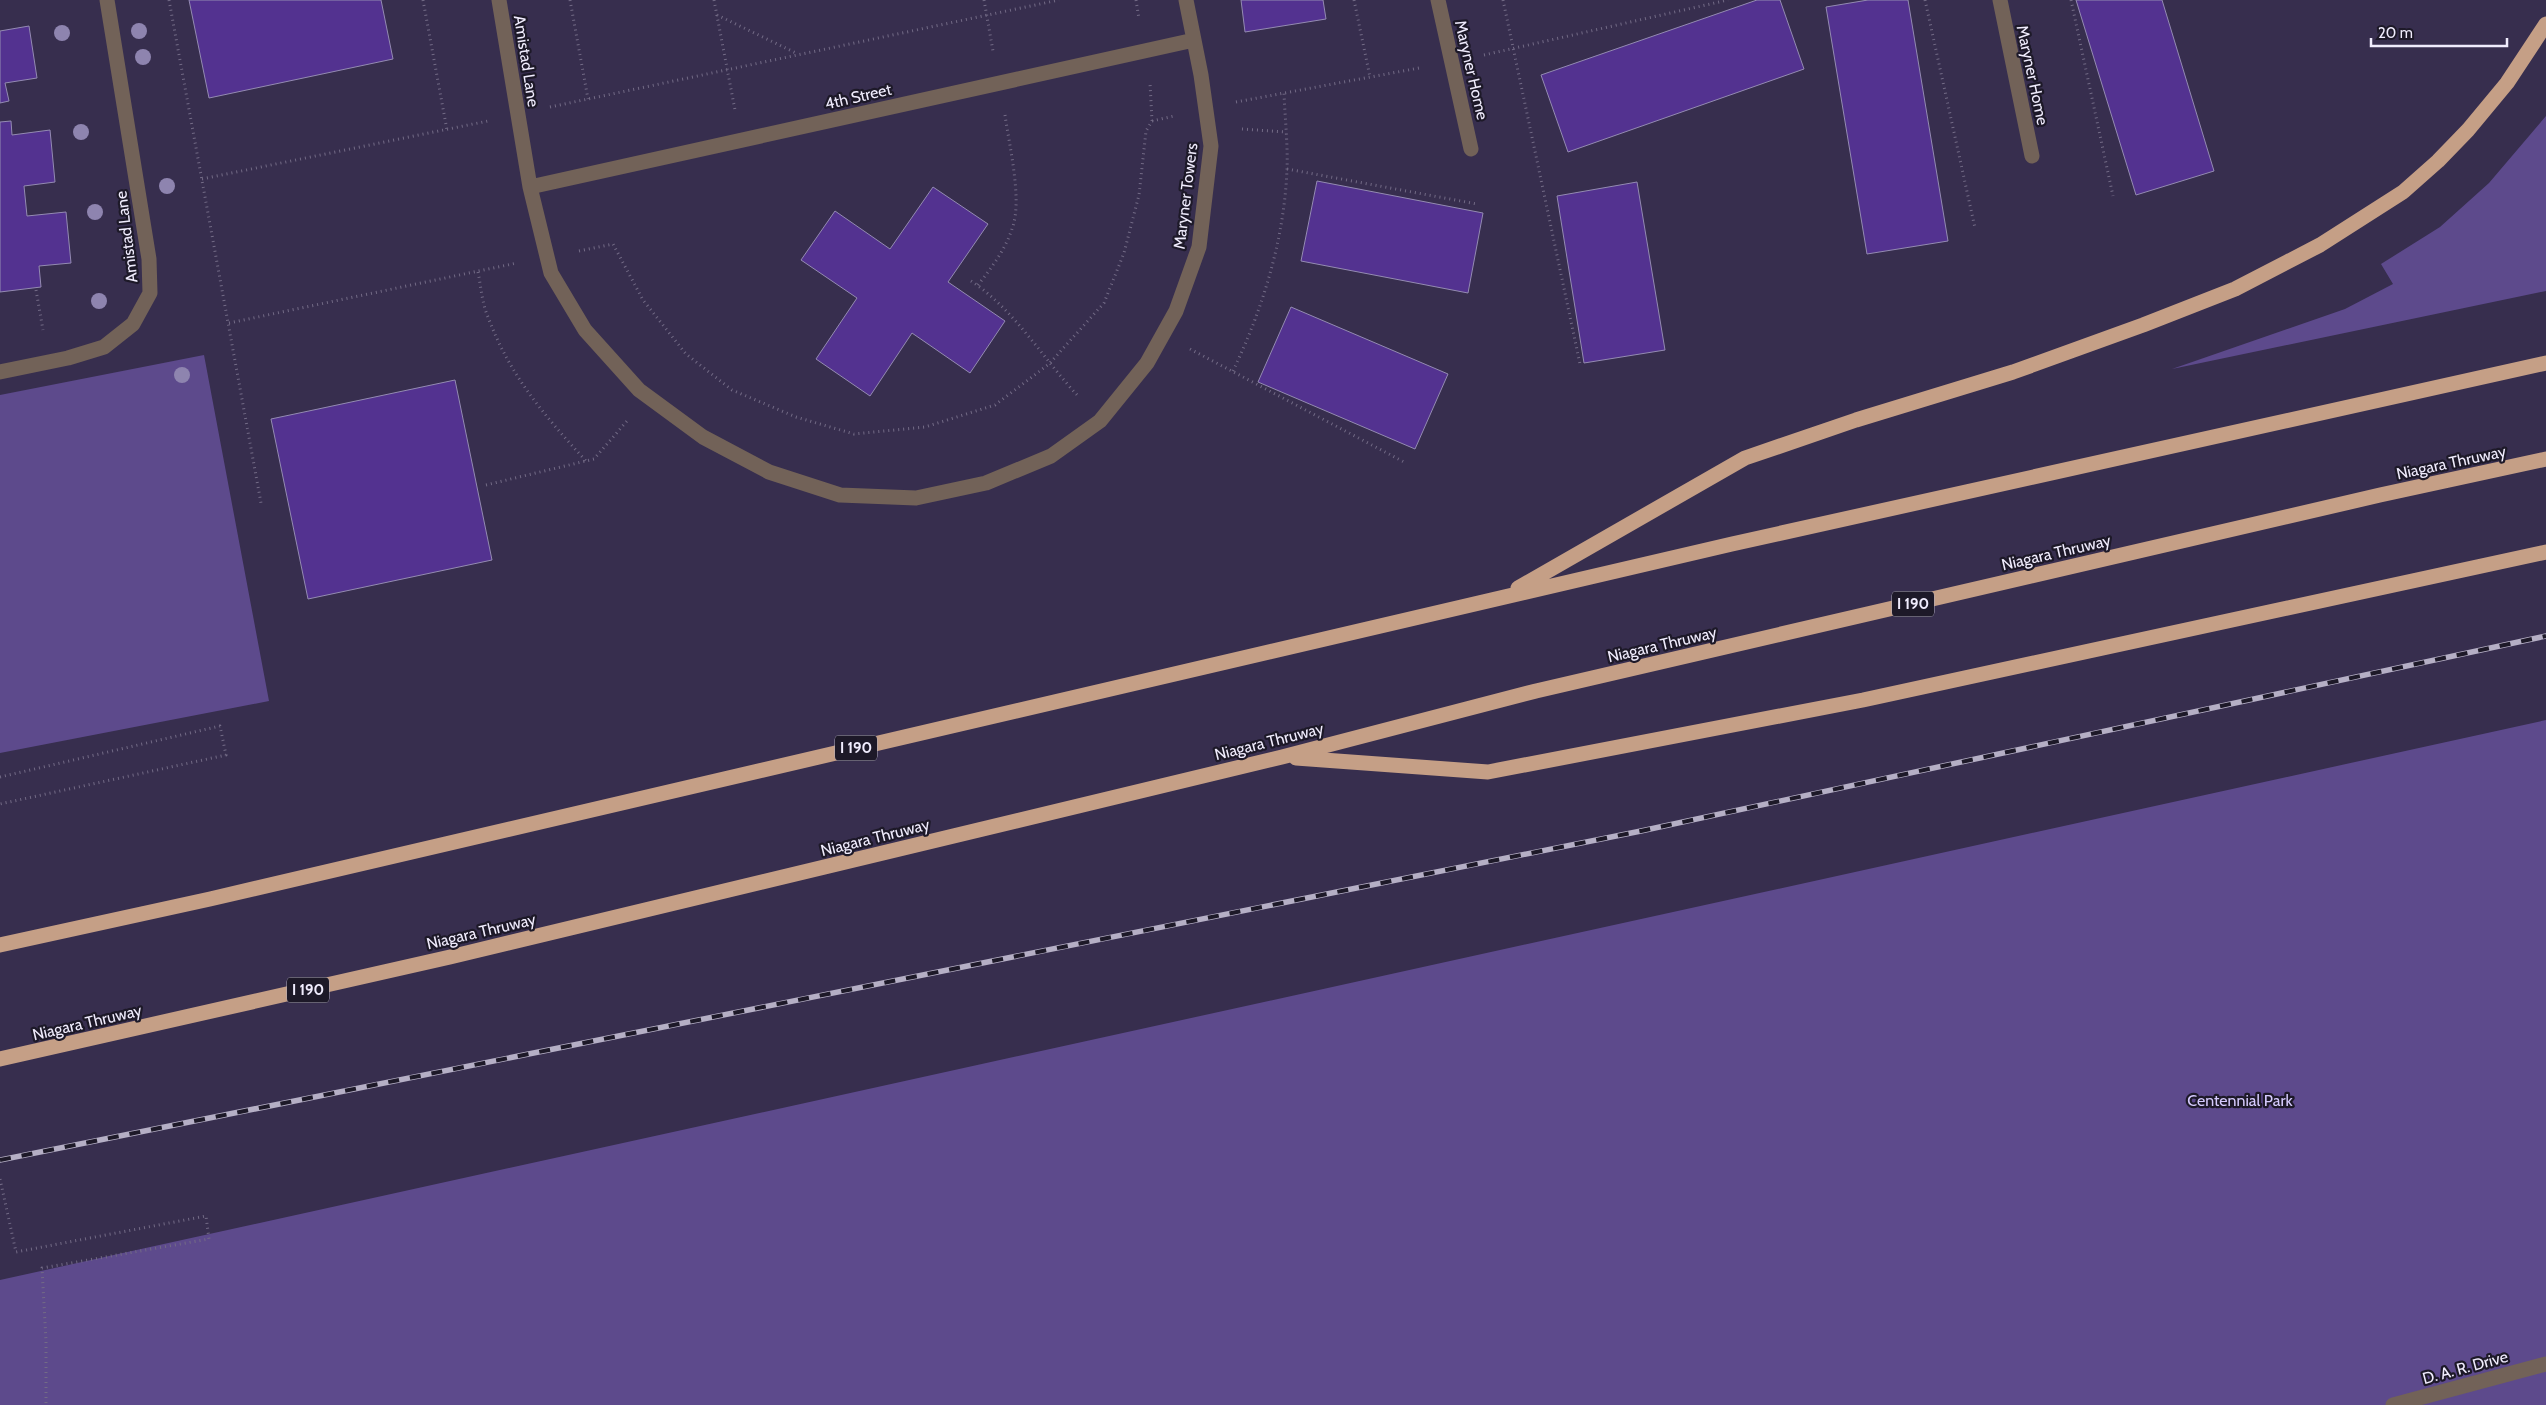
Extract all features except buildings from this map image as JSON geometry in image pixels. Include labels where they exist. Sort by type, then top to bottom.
[{"type":"highway","points":[[1503,597],[1745,458],[1856,420],[2013,372],[2143,325],[2235,289],[2320,245],[2403,192],[2438,161],[2468,130],[2506,83],[2546,24]]},
{"type":"highway","name":"I 190","points":[[0,945],[229,894],[1751,539],[2546,363]]},
{"type":"highway","name":"Niagara Thruway","points":[[0,1059],[460,955],[1282,757],[1565,685],[2380,495],[2546,459]]},
{"type":"highway","points":[[1282,757],[1488,772],[1853,702],[2546,552]]},
{"type":"street","name":"Amistad Lane","points":[[0,372],[61,359],[104,347],[133,324],[150,294],[150,258],[107,0]]},
{"type":"street","name":"Amistad Lane","points":[[499,0],[530,187]]},
{"type":"street","name":"Maryner Towers","points":[[530,187],[551,273],[585,330],[639,390],[703,437],[769,472],[840,495],[916,498],[986,483],[1051,456],[1100,421],[1147,363],[1176,311],[1199,247],[1211,146],[1201,75],[1186,0]]},
{"type":"street","name":"Maryner Home","points":[[1438,0],[1471,149]]},
{"type":"street","name":"Maryner Home","points":[[2000,0],[2032,156]]},
{"type":"street","name":"4th Street","points":[[530,187],[1194,40]]},
{"type":"street","name":"D. A. R. Drive","points":[[2393,1405],[2546,1364]]},
{"type":"path","points":[[169,0],[261,503]]},
{"type":"path","points":[[423,0],[447,130]]},
{"type":"path","points":[[570,0],[588,99]]},
{"type":"path","points":[[714,0],[736,115]]},
{"type":"path","points":[[984,0],[994,59]]},
{"type":"path","points":[[542,108],[1059,0]]},
{"type":"path","points":[[1136,0],[1141,27]]},
{"type":"path","points":[[1354,0],[1370,77]]},
{"type":"path","points":[[1503,0],[1580,364]]},
{"type":"path","points":[[1480,56],[1728,0]]},
{"type":"path","points":[[1925,0],[1975,228]]},
{"type":"path","points":[[2071,0],[2114,196]]},
{"type":"path","points":[[717,16],[799,54]]},
{"type":"path","points":[[1228,104],[1419,68]]},
{"type":"path","points":[[578,251],[613,244],[642,300],[686,354],[732,390],[796,417],[854,434],[924,427],[995,405],[1049,364],[1104,303],[1124,253],[1139,196],[1146,131],[1152,121],[1150,77]]},
{"type":"path","points":[[1233,371],[1252,331],[1269,281],[1278,240],[1287,169],[1284,93]]},
{"type":"path","points":[[978,286],[999,258],[1014,225],[1016,188],[1004,108]]},
{"type":"path","points":[[1152,121],[1183,114]]},
{"type":"path","points":[[202,179],[496,119]]},
{"type":"path","points":[[1240,129],[1285,132]]},
{"type":"path","points":[[1287,169],[1477,204]]},
{"type":"path","points":[[229,323],[527,261]]},
{"type":"path","points":[[478,272],[487,315],[512,370],[542,412],[586,461]]},
{"type":"path","points":[[971,281],[1001,304],[1049,364],[1082,400]]},
{"type":"path","points":[[36,290],[36,296]]},
{"type":"path","points":[[1163,336],[1404,462]]},
{"type":"path","points":[[486,484],[594,460],[621,428]]},
{"type":"path","points":[[0,777],[220,726],[226,756],[0,804]]},
{"type":"path","points":[[0,1179],[16,1252],[206,1216],[210,1239],[42,1268],[46,1341],[46,1405]]},
{"type":"green space","points":[[2546,116],[2546,291],[2172,369],[2345,309],[2393,284],[2381,264],[2440,227],[2489,183]]},
{"type":"green space","points":[[204,355],[269,701],[0,753],[0,395]]},
{"type":"green space","name":"Centennial Park","points":[[2546,720],[2546,1405],[0,1405],[0,1280]]},
{"type":"railway","points":[[0,1160],[1641,831],[2546,636]]}]
